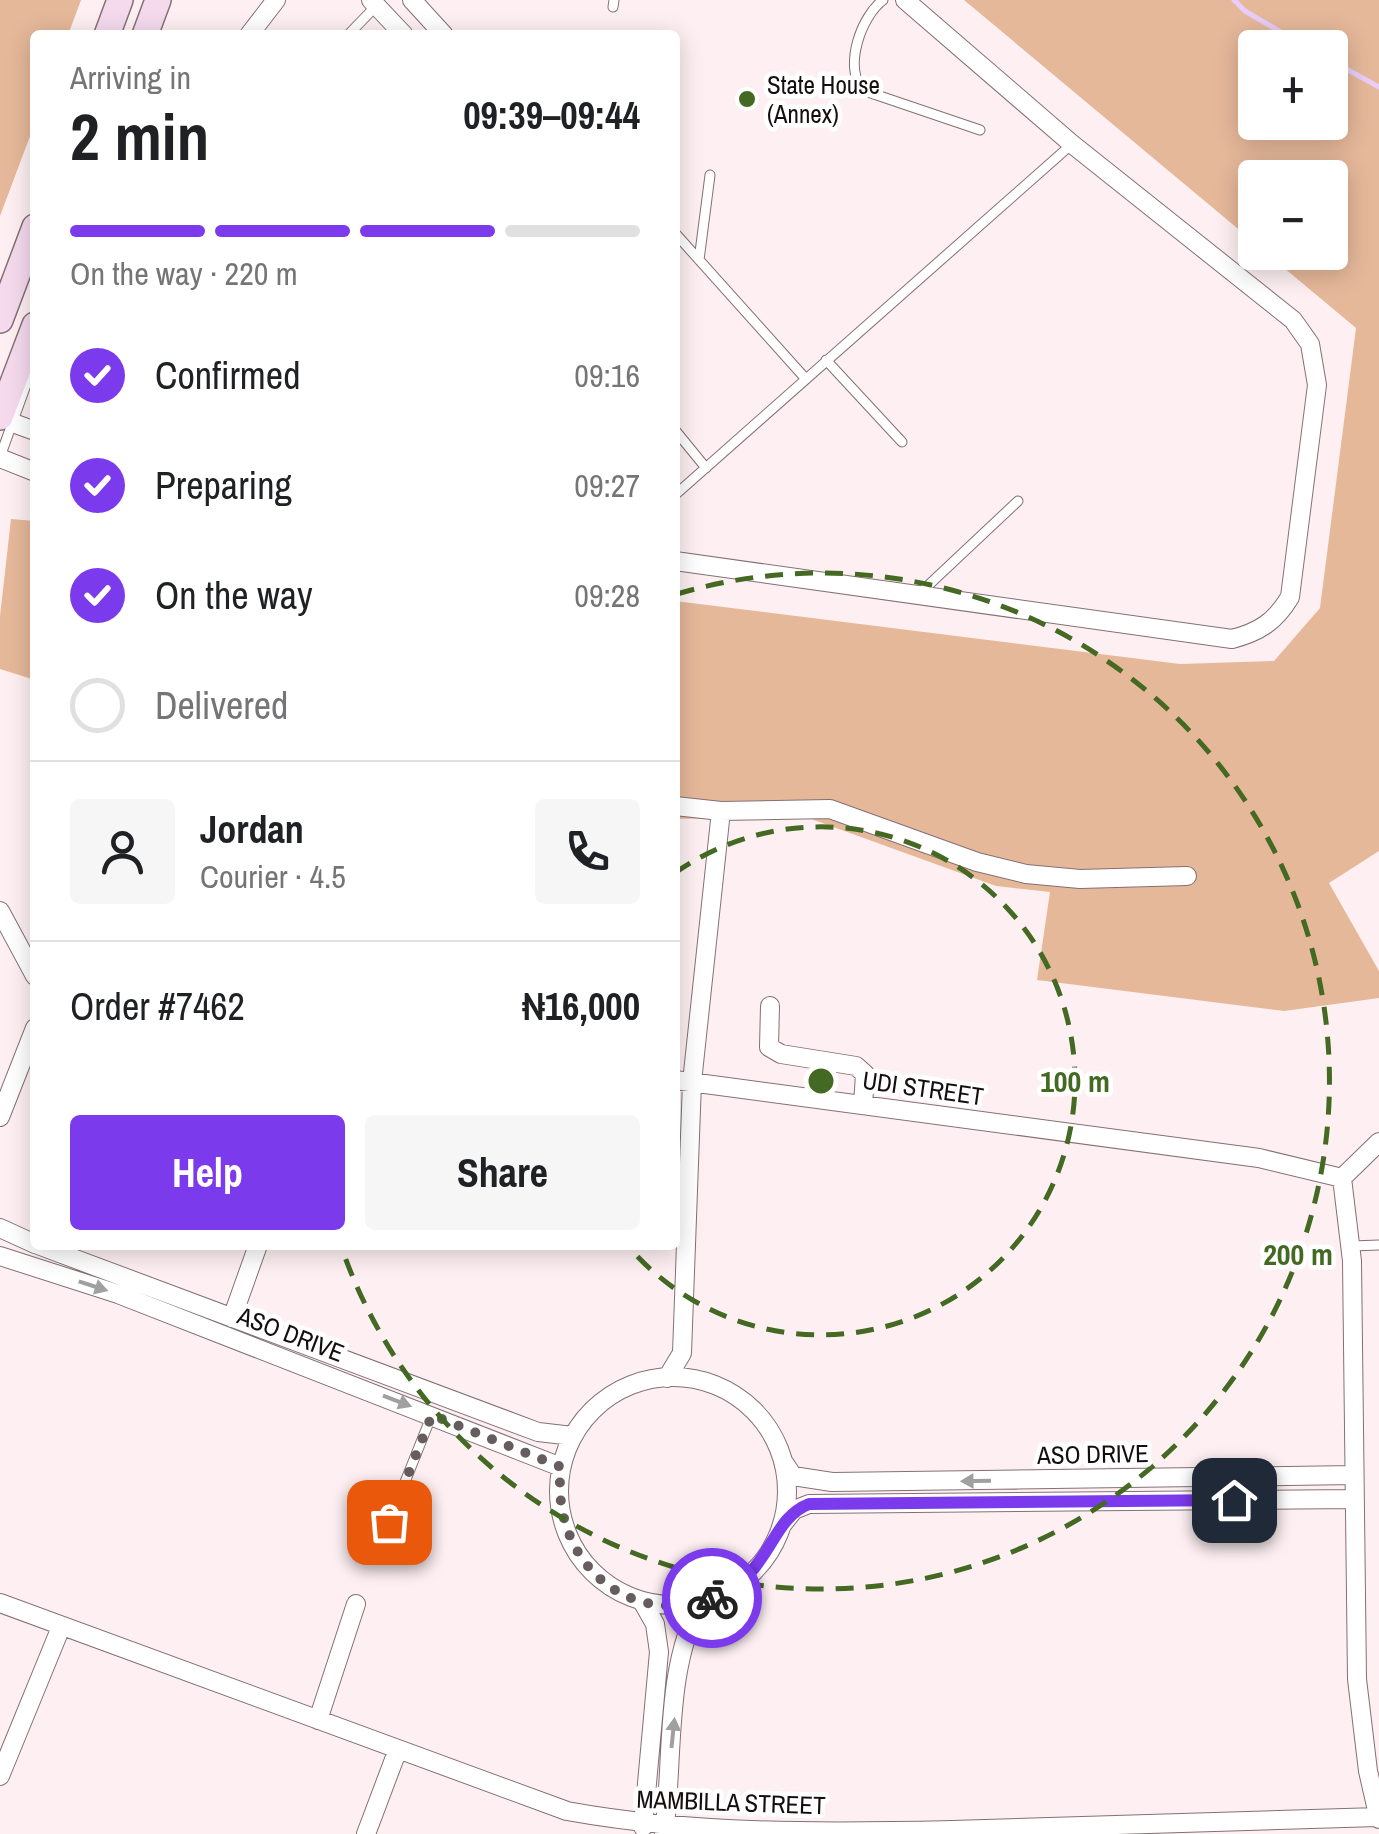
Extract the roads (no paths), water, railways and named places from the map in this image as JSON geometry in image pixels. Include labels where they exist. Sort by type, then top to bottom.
[{"type":"main road","points":[[109,30],[120,0]]},
{"type":"main road","points":[[147,30],[158,0]]},
{"type":"main road","points":[[0,320],[30,240]]},
{"type":"main road","points":[[6,420],[30,341]]},
{"type":"street","points":[[254,30],[276,0]]},
{"type":"street","points":[[412,0],[439,30]]},
{"type":"street","points":[[680,562],[1232,639],[1258,632],[1280,615],[1290,597],[1317,385],[1310,344],[1293,320],[1072,144],[905,0]]},
{"type":"street","points":[[377,2],[400,30]]},
{"type":"street","points":[[6,420],[30,429]]},
{"type":"street","points":[[0,458],[30,470]]},
{"type":"street","points":[[680,807],[721,811],[830,809],[977,862],[1026,874],[1080,878],[1187,876]]},
{"type":"street","points":[[668,1378],[682,1353],[684,1081],[721,811]]},
{"type":"street","points":[[0,911],[30,967]]},
{"type":"street","points":[[770,1006],[769,1048],[856,1066],[865,1074],[864,1105]]},
{"type":"street","points":[[0,1117],[30,1041]]},
{"type":"street","name":"UDI STREET","points":[[684,1081],[1259,1158],[1342,1178]]},
{"type":"street","points":[[1379,1142],[1342,1178],[1351,1246],[1361,1728],[1379,1818]]},
{"type":"street","name":"ASO DRIVE","points":[[0,1228],[30,1241]]},
{"type":"street","name":"ASO DRIVE","points":[[53,1250],[538,1432],[574,1436]]},
{"type":"street","points":[[232,1318],[256,1250]]},
{"type":"street","name":"ASO DRIVE","points":[[0,1256],[118,1294],[561,1467]]},
{"type":"street","points":[[668,1378],[704,1382],[745,1404],[762,1420],[783,1461],[787,1493],[782,1525],[773,1547],[743,1582],[701,1602],[678,1605],[642,1601],[612,1588],[578,1555],[560,1513],[561,1467],[574,1436],[596,1408],[614,1394],[668,1378]]},
{"type":"street","name":"ASO DRIVE","points":[[783,1461],[793,1476],[832,1482],[1354,1476]]},
{"type":"street","name":"ASO DRIVE","points":[[782,1525],[794,1510],[809,1504],[1354,1499]]},
{"type":"street","points":[[642,1601],[655,1624],[659,1652],[643,1827]]},
{"type":"street","points":[[665,1832],[681,1656],[689,1624],[701,1602]]},
{"type":"street","name":"MAMBILLA STREET","points":[[0,1603],[567,1812],[665,1832],[1197,1829],[1379,1818]]},
{"type":"street","points":[[318,1720],[356,1604]]},
{"type":"street","points":[[0,1776],[61,1628]]},
{"type":"street","points":[[366,1834],[398,1749]]},
{"type":"lane","points":[[158,30],[171,0]]},
{"type":"lane","points":[[883,0],[862,22],[854,68],[862,90],[980,130]]},
{"type":"lane","points":[[352,30],[377,2]]},
{"type":"lane","points":[[680,491],[1072,144]]},
{"type":"lane","points":[[699,260],[710,175]]},
{"type":"lane","points":[[680,239],[805,378]]},
{"type":"lane","points":[[826,360],[902,442]]},
{"type":"lane","points":[[0,458],[6,420],[30,370]]},
{"type":"lane","points":[[680,436],[706,468]]},
{"type":"lane","points":[[917,596],[1018,501]]},
{"type":"lane","points":[[1351,1246],[1379,1245]]},
{"type":"lane","points":[[389,1522],[432,1415]]},
{"type":"waterway","points":[[1234,0],[1277,30]]},
{"type":"waterway","points":[[1348,70],[1379,87]]},
{"type":"place","name":"State House (Annex)","points":[[747,99]]}]
